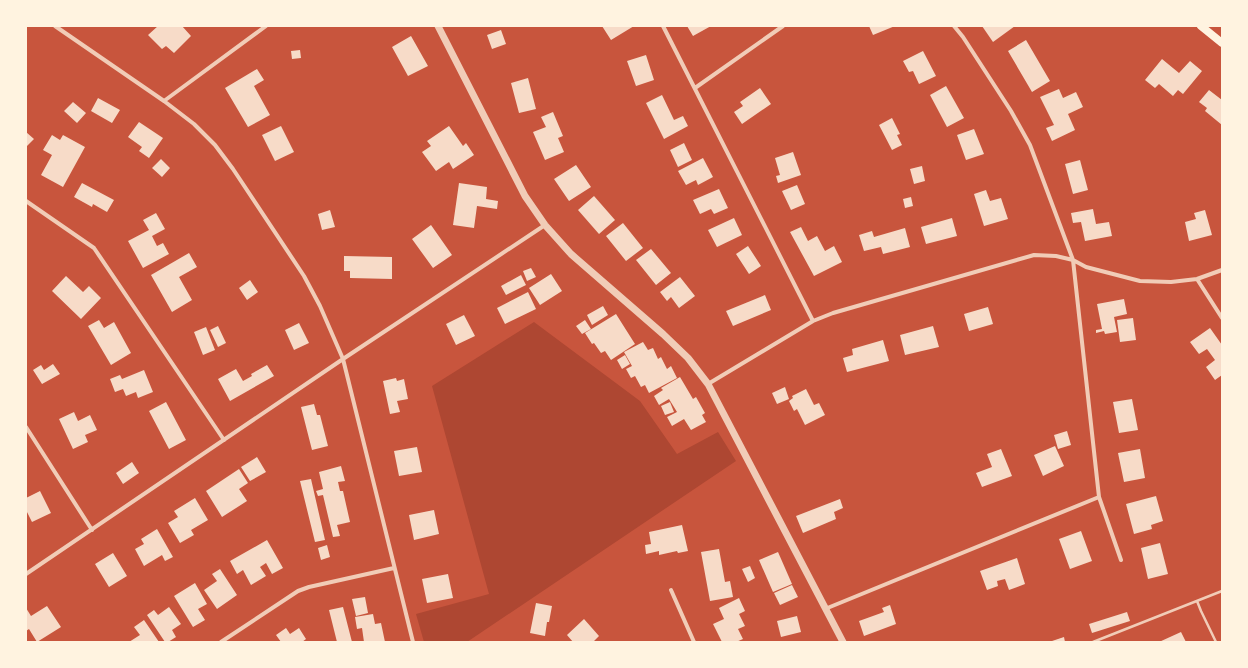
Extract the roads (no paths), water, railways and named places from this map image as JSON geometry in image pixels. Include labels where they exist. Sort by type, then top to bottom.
[{"type":"main road","points":[[1201,26],[1222,43]]},
{"type":"street","points":[[55,26],[164,100],[194,124],[215,145],[233,169],[304,276],[320,306],[343,359],[413,642]]},
{"type":"street","points":[[164,100],[266,26]]},
{"type":"street","points":[[438,26],[525,196],[545,225],[571,254],[688,358],[708,384],[842,642]]},
{"type":"street","points":[[663,26],[812,321]]},
{"type":"street","points":[[695,88],[783,26]]},
{"type":"street","points":[[954,26],[1011,111],[1030,145],[1073,260],[1099,497],[1121,560]]},
{"type":"street","points":[[26,201],[94,248],[224,440]]},
{"type":"street","points":[[26,574],[343,359],[545,225]]},
{"type":"street","points":[[708,384],[812,321],[833,313],[1034,255],[1056,256],[1073,260],[1086,267],[1140,281],[1172,282],[1197,279],[1222,270]]},
{"type":"street","points":[[1197,279],[1222,318]]},
{"type":"street","points":[[26,427],[92,530]]},
{"type":"street","points":[[825,609],[1099,497]]},
{"type":"street","points":[[220,642],[285,599],[303,589],[394,568]]},
{"type":"street","points":[[671,590],[694,642]]},
{"type":"lane","points":[[1093,642],[1222,591]]},
{"type":"lane","points":[[1197,601],[1216,642]]}]
